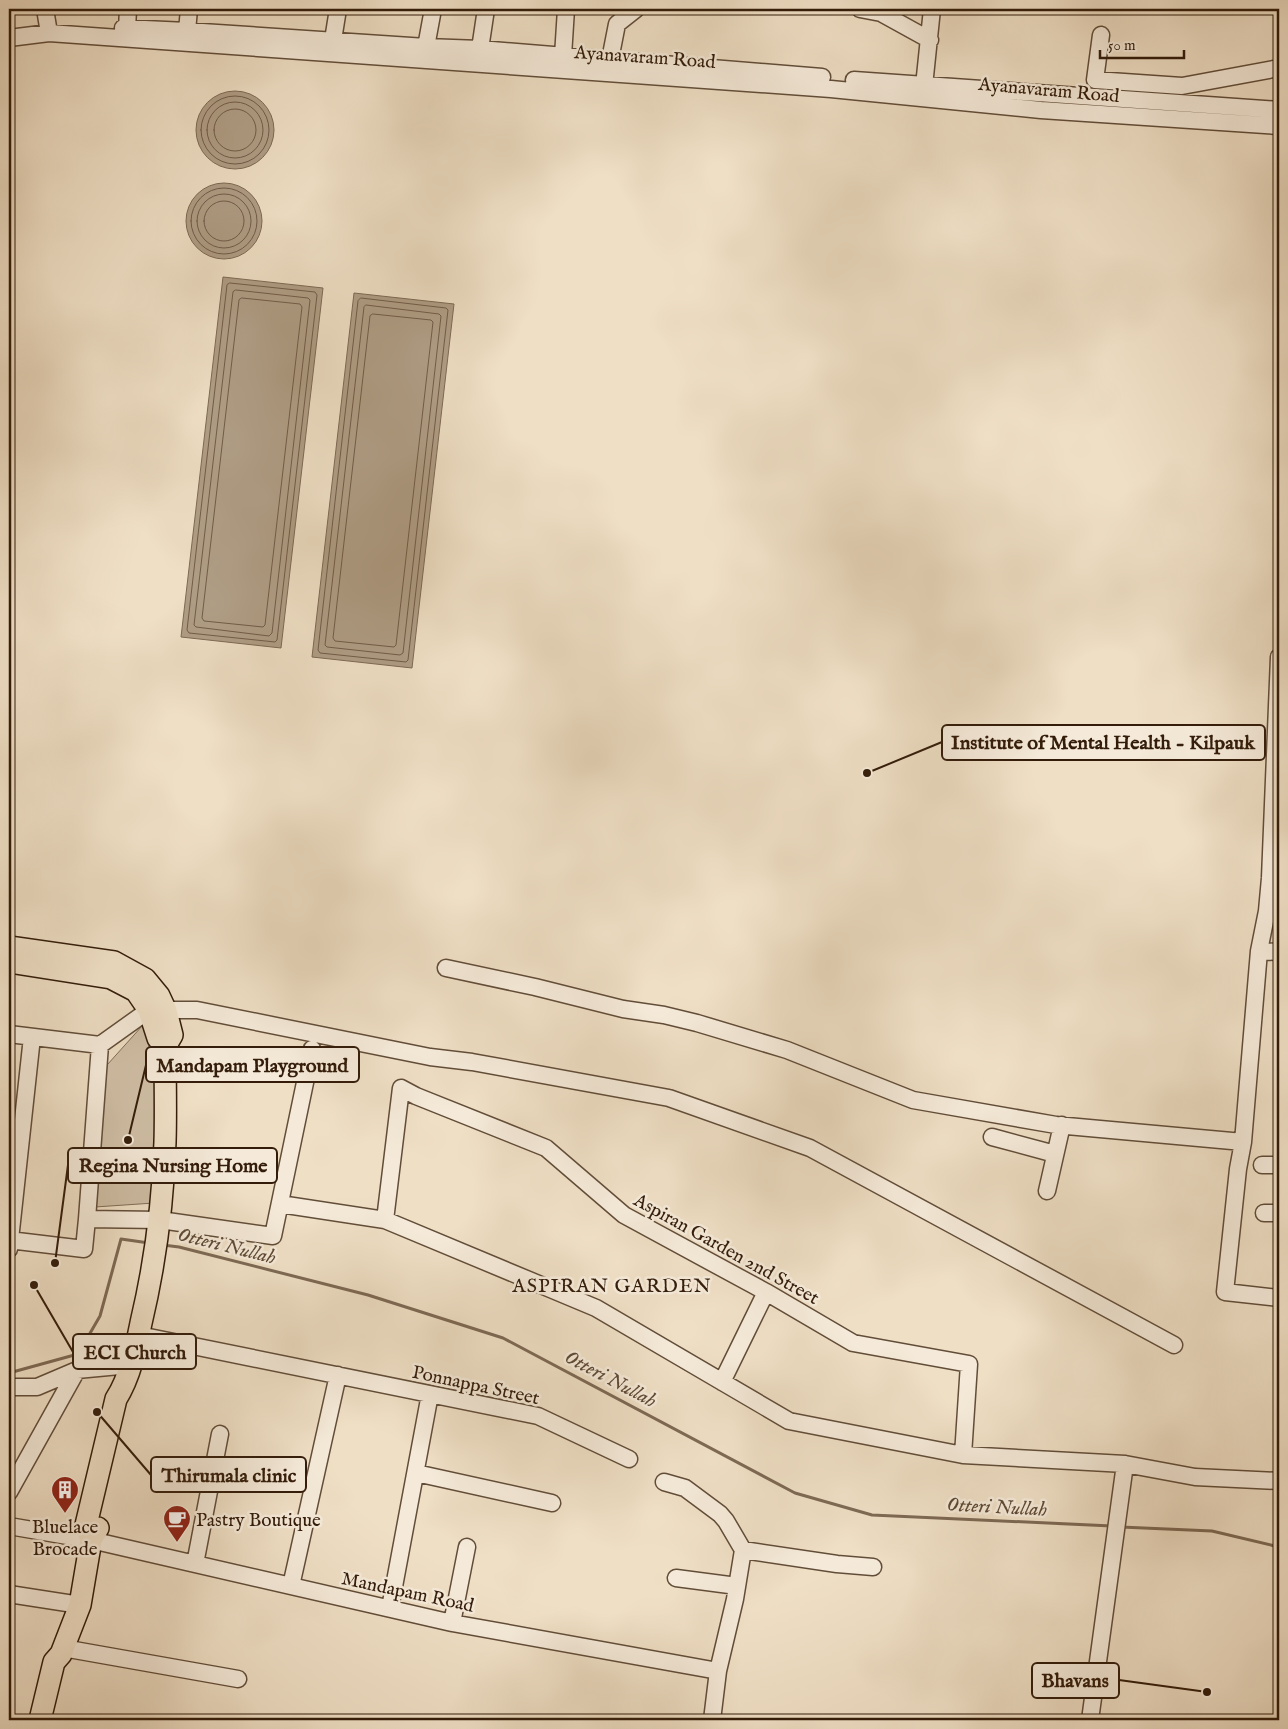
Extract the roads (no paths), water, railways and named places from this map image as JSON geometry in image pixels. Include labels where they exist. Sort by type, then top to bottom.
[{"type":"main road","points":[[9,947],[114,962],[145,979],[160,996],[158,1038],[166,1047],[165,1143],[159,1228],[150,1286],[130,1365],[123,1388],[116,1398],[86,1525],[91,1540],[80,1605],[62,1651],[54,1662],[40,1720]]},
{"type":"main road","points":[[9,962],[111,978],[136,991],[158,1011]]},
{"type":"main road","points":[[50,1720],[62,1667],[62,1651]]},
{"type":"street","points":[[127,28],[128,9]]},
{"type":"street","points":[[187,31],[189,9]]},
{"type":"street","points":[[333,40],[338,9]]},
{"type":"street","points":[[426,47],[433,9]]},
{"type":"street","points":[[480,49],[486,9]]},
{"type":"street","points":[[563,56],[566,9]]},
{"type":"street","points":[[609,66],[617,24],[636,9]]},
{"type":"street","points":[[860,9],[881,13],[930,40]]},
{"type":"street","points":[[924,86],[932,9]]},
{"type":"street","name":"Ayanavaram Road","points":[[9,28],[47,22],[480,49],[563,56],[609,66],[1041,110],[1279,126]]},
{"type":"street","name":"Ayanavaram Road","points":[[9,38],[47,22],[609,66],[1279,110]]},
{"type":"street","points":[[1101,35],[1095,80],[1182,86],[1279,68]]},
{"type":"street","points":[[1279,657],[1270,878],[1267,911],[1258,951],[1243,1142],[1238,1168],[1225,1292],[1279,1298]]},
{"type":"street","points":[[1258,951],[1279,952]]},
{"type":"street","points":[[446,968],[535,987],[622,1009],[664,1015],[705,1025],[787,1050],[912,1100],[1062,1125],[1243,1142]]},
{"type":"street","points":[[9,1034],[100,1045],[158,1011],[197,1010],[430,1058],[472,1062],[669,1098],[810,1148],[1174,1344]]},
{"type":"street","points":[[32,1037],[9,1243],[84,1249],[100,1045]]},
{"type":"street","points":[[87,1219],[159,1228],[273,1236],[312,1049]]},
{"type":"street","name":"Aspiran Garden 2nd Street","points":[[384,1220],[401,1088],[416,1096],[546,1148],[624,1215],[766,1292],[853,1343],[969,1364],[963,1455]]},
{"type":"street","points":[[1047,1191],[1062,1125]]},
{"type":"street","points":[[992,1138],[1055,1154]]},
{"type":"street","points":[[1262,1165],[1279,1165]]},
{"type":"street","points":[[280,1204],[384,1220],[596,1308],[789,1421],[963,1455],[1125,1464],[1194,1477],[1279,1480]]},
{"type":"street","points":[[722,1382],[766,1292]]},
{"type":"street","name":"Ponnappa Street","points":[[139,1335],[538,1416],[629,1459]]},
{"type":"street","points":[[9,1386],[37,1387],[77,1370],[130,1365]]},
{"type":"street","points":[[9,1492],[77,1370]]},
{"type":"street","points":[[291,1586],[338,1375]]},
{"type":"street","points":[[390,1608],[430,1394]]},
{"type":"street","points":[[195,1564],[220,1434]]},
{"type":"street","points":[[1090,1720],[1125,1464]]},
{"type":"street","points":[[416,1473],[552,1503]]},
{"type":"street","points":[[664,1482],[685,1488],[720,1514],[742,1550],[718,1671],[712,1720]]},
{"type":"street","name":"Mandapam Road","points":[[9,1526],[91,1540],[452,1622],[718,1671]]},
{"type":"street","points":[[452,1622],[467,1547]]},
{"type":"street","points":[[742,1550],[837,1564],[873,1567]]},
{"type":"street","points":[[676,1578],[736,1586]]},
{"type":"street","points":[[9,1594],[80,1605]]},
{"type":"street","points":[[62,1651],[238,1680]]},
{"type":"water","points":[[227,91],[243,91],[257,97],[268,108],[274,122],[274,138],[268,152],[257,163],[243,169],[227,169],[213,163],[202,152],[196,138],[196,122],[202,108],[213,97]]},
{"type":"water","points":[[217,183],[231,183],[245,189],[256,200],[262,214],[259,236],[251,248],[231,259],[217,259],[203,253],[192,242],[186,228],[186,214],[192,200],[203,189]]},
{"type":"water","points":[[223,277],[323,288],[281,648],[181,637]]},
{"type":"water","points":[[354,293],[454,304],[412,668],[312,657]]},
{"type":"waterway","name":"Otteri Nullah","points":[[9,1373],[78,1354],[100,1316],[121,1239],[149,1243]]},
{"type":"waterway","name":"Otteri Nullah","points":[[163,1245],[179,1247],[368,1295],[503,1338],[795,1493],[872,1515],[1112,1526]]},
{"type":"waterway","name":"Otteri Nullah","points":[[1121,1527],[1212,1531],[1279,1547]]},
{"type":"place","name":"Institute of Mental Health - Kilpauk","points":[[867,773]]},
{"type":"place","name":"Mandapam Playground","points":[[128,1140]]},
{"type":"place","name":"Regina Nursing Home","points":[[55,1263]]},
{"type":"place","name":"ECI Church","points":[[34,1285]]},
{"type":"place","name":"Thirumala clinic","points":[[97,1412]]},
{"type":"place","name":"Bluelace Brocade","points":[[65,1514]]},
{"type":"place","name":"Pastry Boutique","points":[[177,1543]]},
{"type":"place","name":"Bhavans","points":[[1207,1692]]},
{"type":"district","name":"ASPIRAN GARDEN","points":[[612,1285]]}]
